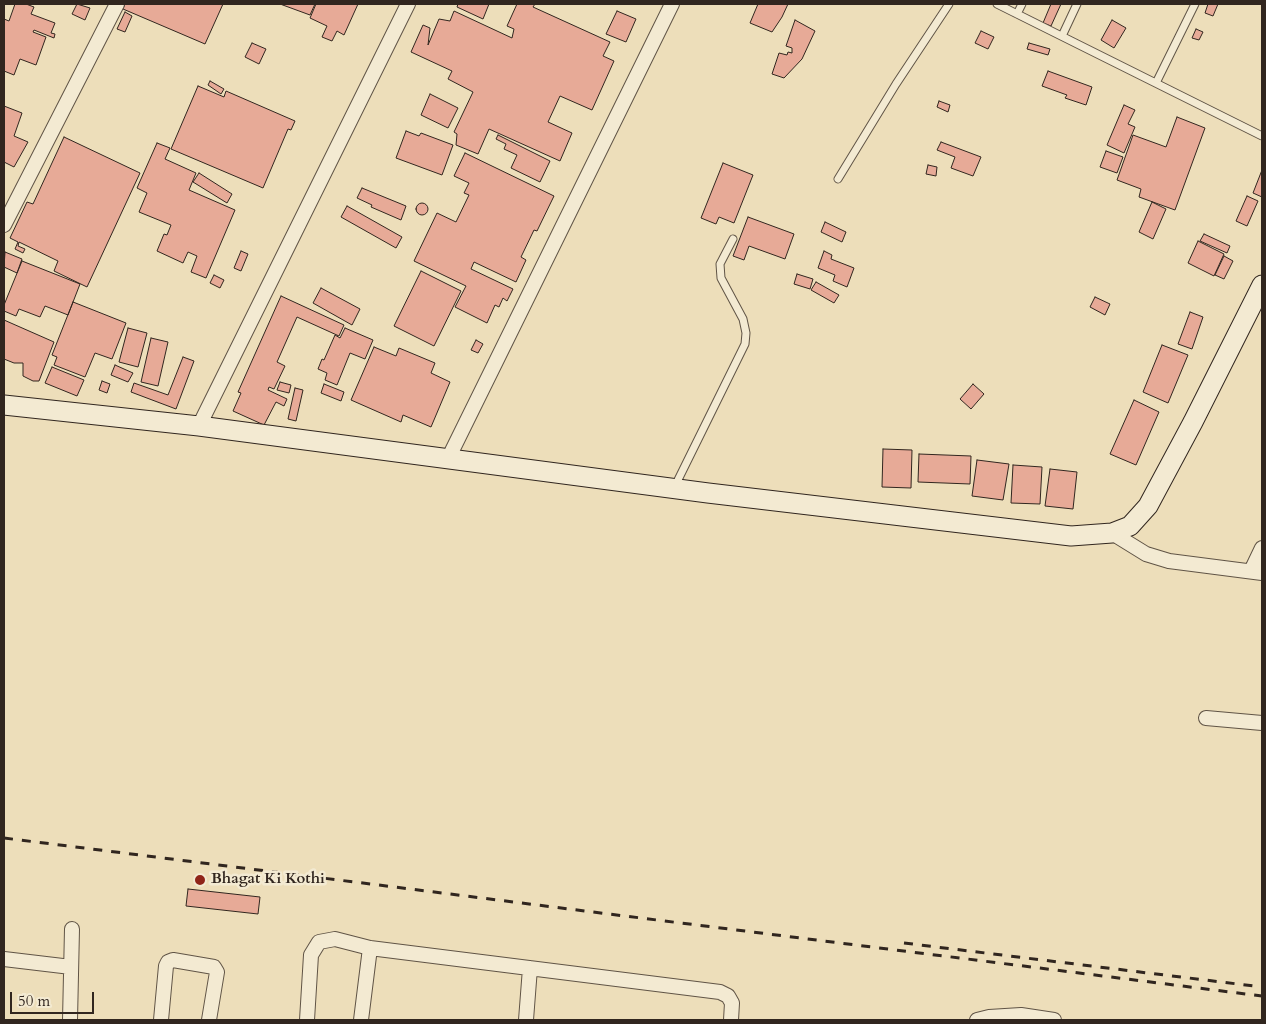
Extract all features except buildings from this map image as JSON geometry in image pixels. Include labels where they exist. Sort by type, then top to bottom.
[{"type":"street","points":[[4,224],[117,4]]},
{"type":"street","points":[[198,426],[408,4]]},
{"type":"street","points":[[448,459],[672,4]]},
{"type":"street","points":[[4,404],[198,426],[674,488],[1071,536],[1112,533],[1130,526],[1148,506],[1261,289]]},
{"type":"street","points":[[1112,533],[1146,554],[1169,561],[1256,572],[1262,548]]},
{"type":"street","points":[[1206,718],[1262,724]]},
{"type":"street","points":[[70,1020],[72,929]]},
{"type":"street","points":[[307,1020],[311,955],[319,942],[335,940],[370,948],[720,992],[728,996],[732,1003],[731,1020]]},
{"type":"street","points":[[365,1020],[370,948]]},
{"type":"street","points":[[4,959],[71,967]]},
{"type":"street","points":[[161,1020],[166,966],[168,962],[173,960],[214,967],[217,972],[209,1020]]},
{"type":"street","points":[[526,1020],[530,968]]},
{"type":"street","points":[[977,1020],[989,1017],[1021,1015],[1054,1020]]},
{"type":"lane","points":[[838,179],[896,84],[949,4]]},
{"type":"lane","points":[[997,4],[1262,136]]},
{"type":"lane","points":[[1017,14],[1022,4]]},
{"type":"lane","points":[[1062,36],[1077,4]]},
{"type":"lane","points":[[1156,83],[1195,4]]},
{"type":"lane","points":[[674,488],[745,344],[746,333],[743,319],[721,278],[720,264],[733,239]]},
{"type":"railway","points":[[4,838],[1262,996]]},
{"type":"railway","points":[[904,943],[1262,987]]},
{"type":"place","name":"Bhagat Ki Kothi","points":[[200,880]]}]
